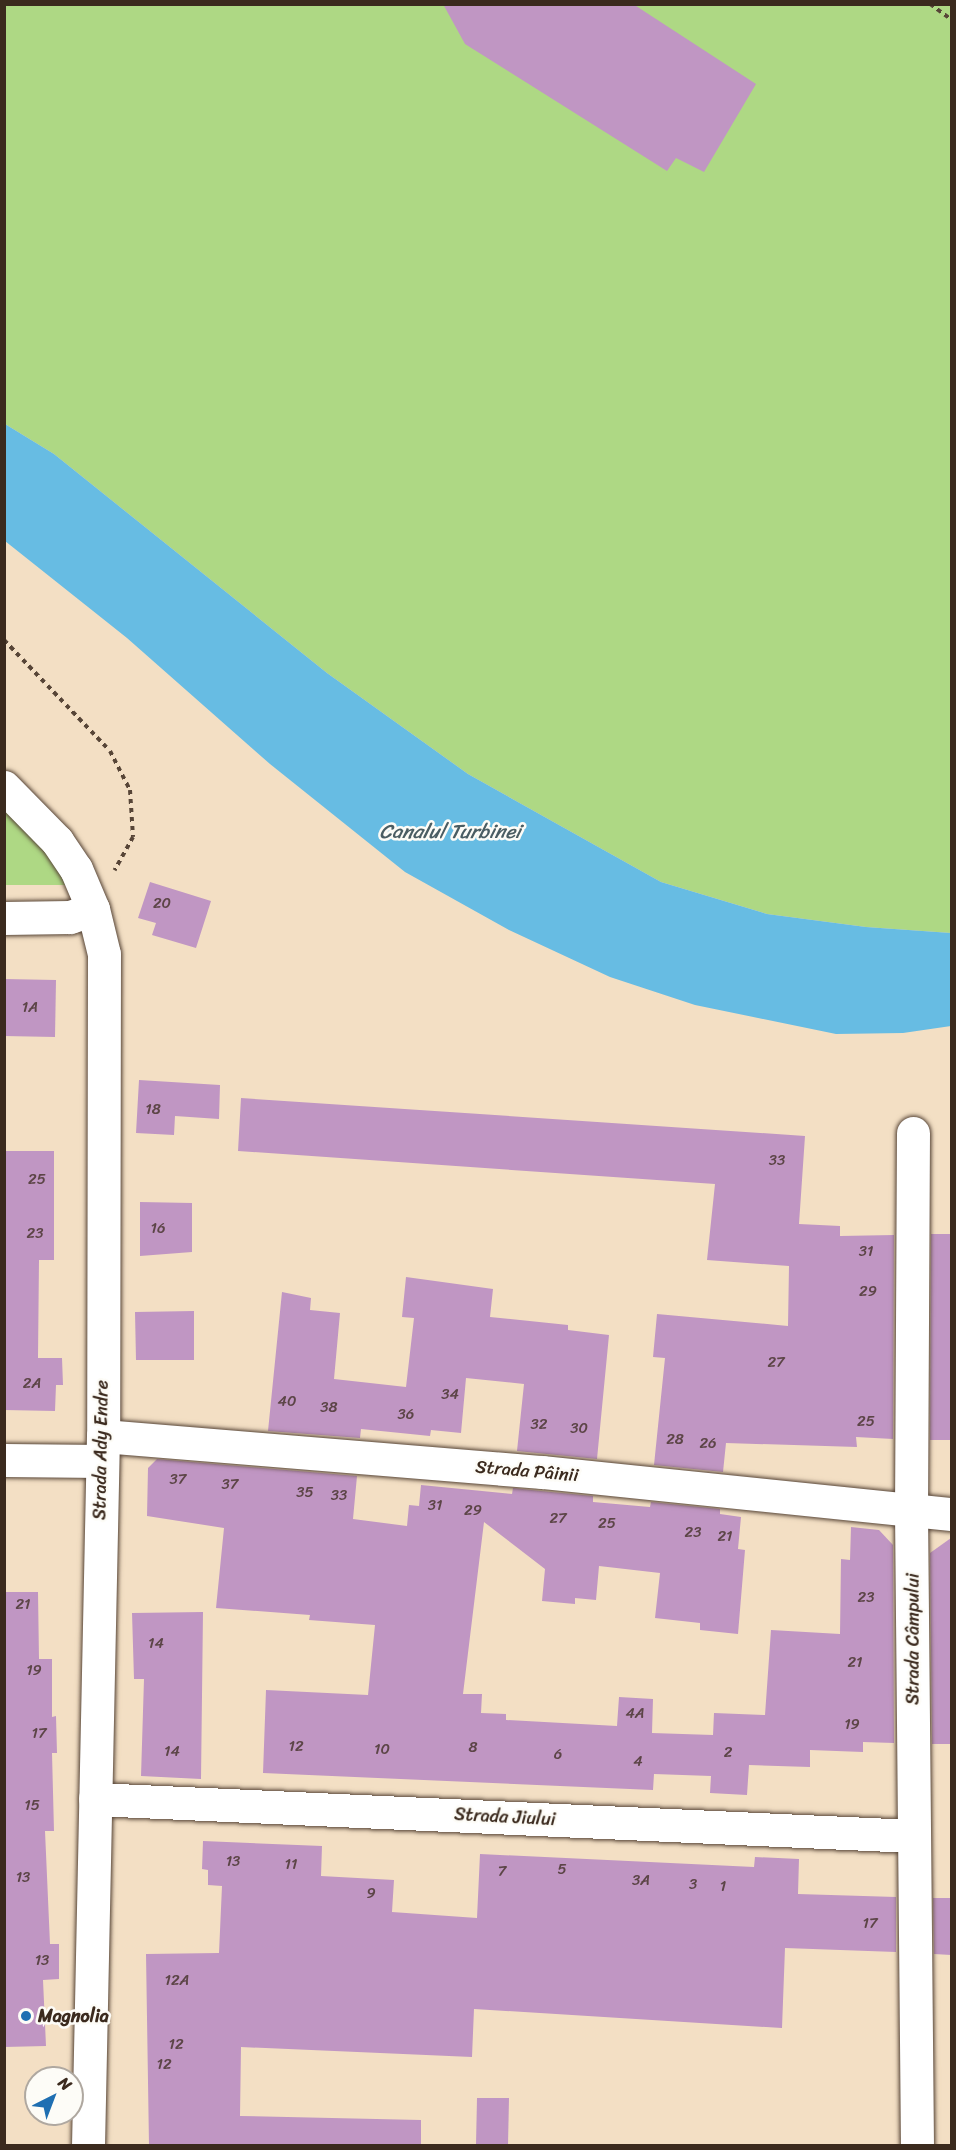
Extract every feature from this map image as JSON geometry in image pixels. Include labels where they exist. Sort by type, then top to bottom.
[{"type":"street","name":"Strada Ady Endre","points":[[4,787],[57,841],[76,869],[93,909],[104,954],[102,1448],[88,2145]]},
{"type":"street","points":[[4,918],[70,917],[93,909]]},
{"type":"street","name":"Strada Câmpului","points":[[913,1133],[911,1510],[917,2145]]},
{"type":"street","name":"Strada Pâinii","points":[[4,1460],[102,1448],[543,1472],[951,1514]]},
{"type":"street","name":"Strada Jiului","points":[[95,1799],[914,1836]]},
{"type":"path","points":[[930,4],[951,20]]},
{"type":"path","points":[[4,640],[110,751],[130,790],[133,837],[93,909]]},
{"type":"green space","points":[[4,5],[951,5],[951,933],[866,927],[767,914],[661,882],[468,774],[327,673],[54,454],[5,424]]},
{"type":"green space","points":[[4,789],[53,851],[66,885],[5,885]]},
{"type":"water","name":"Canalul Turbinei","points":[[5,424],[54,454],[327,673],[468,774],[661,882],[767,914],[866,927],[951,933],[951,1026],[903,1033],[836,1034],[695,1005],[610,977],[509,930],[405,872],[270,764],[127,638],[5,541]]},
{"type":"building","points":[[443,4],[633,4],[756,84],[704,172],[676,158],[667,171],[465,44]]},
{"type":"building","points":[[150,882],[211,901],[196,948],[152,935],[156,923],[138,918]]},
{"type":"building","points":[[4,979],[56,980],[55,1037],[4,1036]]},
{"type":"building","points":[[139,1080],[220,1085],[219,1119],[175,1116],[174,1135],[136,1133]]},
{"type":"building","points":[[241,1098],[805,1136],[799,1224],[840,1226],[840,1236],[894,1235],[893,1439],[856,1437],[857,1447],[726,1443],[723,1472],[654,1465],[665,1358],[653,1357],[657,1314],[788,1326],[789,1266],[707,1260],[715,1184],[238,1151]]},
{"type":"building","points":[[4,1151],[54,1151],[54,1260],[39,1260],[38,1358],[62,1358],[63,1385],[56,1385],[55,1411],[4,1410]]},
{"type":"building","points":[[140,1202],[192,1203],[192,1252],[140,1256]]},
{"type":"building","points":[[931,1234],[951,1234],[951,1440],[930,1440]]},
{"type":"building","points":[[406,1277],[493,1289],[490,1317],[568,1325],[568,1330],[609,1335],[597,1459],[517,1451],[524,1384],[466,1378],[461,1433],[431,1430],[430,1436],[361,1429],[360,1438],[268,1431],[282,1292],[311,1298],[310,1310],[340,1313],[334,1379],[406,1387],[414,1318],[402,1317]]},
{"type":"building","points":[[194,1311],[194,1360],[136,1360],[135,1312]]},
{"type":"building","points":[[157,1459],[357,1476],[353,1519],[407,1526],[409,1505],[419,1506],[421,1485],[512,1494],[513,1488],[593,1496],[593,1502],[650,1507],[651,1502],[720,1509],[720,1514],[741,1517],[738,1549],[745,1550],[738,1634],[700,1630],[700,1623],[655,1618],[660,1573],[599,1566],[596,1600],[575,1598],[575,1604],[542,1601],[545,1569],[484,1522],[463,1694],[482,1694],[481,1713],[506,1714],[506,1720],[617,1726],[619,1697],[653,1699],[652,1733],[713,1735],[714,1713],[765,1715],[771,1630],[840,1634],[841,1559],[850,1560],[851,1527],[879,1530],[893,1545],[894,1743],[863,1742],[863,1752],[810,1750],[810,1767],[749,1765],[747,1795],[710,1793],[711,1776],[654,1774],[653,1790],[263,1773],[266,1690],[368,1695],[375,1625],[309,1620],[310,1615],[216,1608],[224,1528],[147,1516],[148,1468]]},
{"type":"building","points":[[951,1538],[951,1744],[932,1744],[930,1553]]},
{"type":"building","points":[[4,1592],[38,1592],[39,1659],[52,1659],[52,1717],[56,1716],[57,1753],[52,1753],[54,1831],[45,1831],[50,1944],[59,1944],[59,1979],[43,1980],[46,2046],[4,2047]]},
{"type":"building","points":[[203,1612],[201,1779],[141,1776],[144,1679],[134,1679],[132,1613]]},
{"type":"building","points":[[203,1841],[322,1846],[321,1876],[394,1880],[392,1912],[477,1918],[480,1854],[754,1867],[755,1857],[799,1859],[798,1894],[896,1897],[896,1952],[785,1948],[782,2028],[474,2009],[472,2057],[241,2047],[240,2116],[421,2120],[421,2145],[149,2145],[146,1954],[219,1953],[222,1886],[208,1885],[208,1870],[202,1869]]},
{"type":"building","points":[[933,1898],[951,1898],[951,1955],[934,1954]]},
{"type":"building","points":[[477,2098],[509,2098],[508,2145],[476,2145]]},
{"type":"place","name":"Magnolia","points":[[26,2016]]}]
